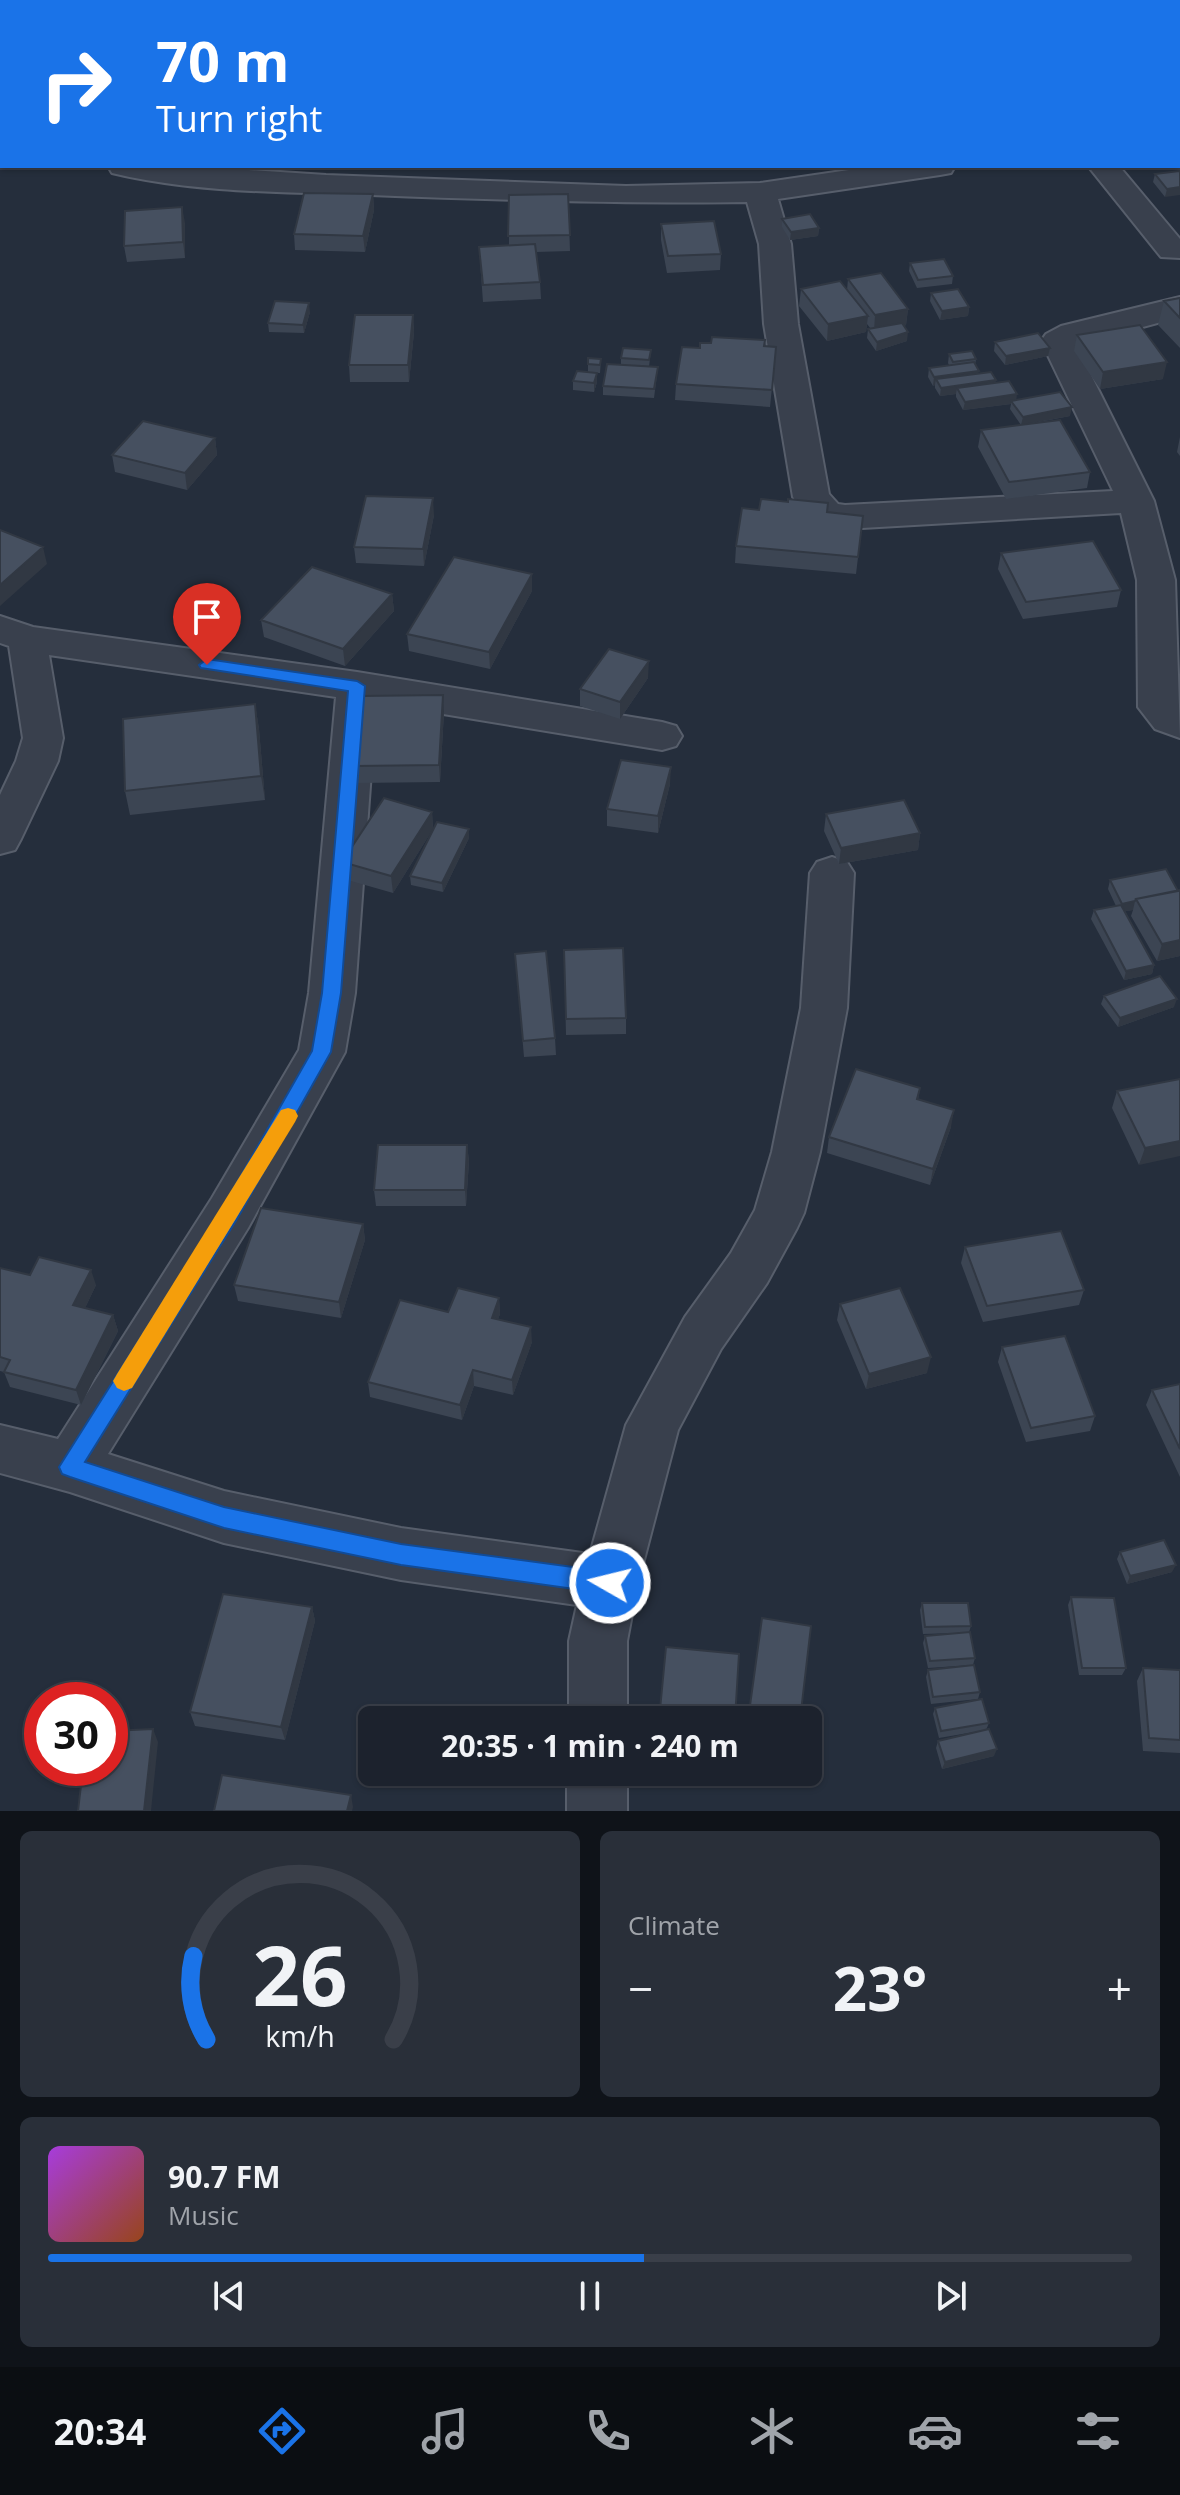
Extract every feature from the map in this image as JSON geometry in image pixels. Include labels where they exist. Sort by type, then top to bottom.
[{"type":"street","points":[[134,168],[167,174],[474,191],[626,195],[760,192],[926,168]]},
{"type":"street","points":[[1105,168],[1177,255]]},
{"type":"street","points":[[760,192],[775,244],[781,324],[811,497],[825,512],[845,517],[1136,501]]},
{"type":"street","points":[[1180,307],[1073,333],[1058,341],[1136,501],[1156,580],[1158,707],[1169,719],[1180,724]]},
{"type":"street","points":[[0,839],[13,785],[43,738],[14,634],[662,736]]},
{"type":"street","points":[[70,1467],[230,1213],[322,1052],[332,993],[357,686]]},
{"type":"street","points":[[598,1706],[598,1641],[610,1583],[653,1425],[703,1333],[749,1268],[779,1213],[796,1152],[824,1008],[832,873]]},
{"type":"street","points":[[0,1449],[70,1467],[224,1517],[401,1554],[610,1583]]},
{"type":"street","points":[[597,1786],[597,1811]]},
{"type":"building","points":[[1179,171],[1180,187],[1167,189],[1155,174]]},
{"type":"building","points":[[304,193],[373,194],[363,236],[294,234]]},
{"type":"building","points":[[568,194],[570,235],[508,236],[509,195]]},
{"type":"building","points":[[182,207],[183,242],[124,246],[125,211]]},
{"type":"building","points":[[810,214],[819,228],[791,232],[782,219]]},
{"type":"building","points":[[714,221],[721,254],[668,256],[661,224]]},
{"type":"building","points":[[535,244],[540,282],[483,285],[479,247]]},
{"type":"building","points":[[944,259],[953,276],[918,280],[910,263]]},
{"type":"building","points":[[881,273],[908,309],[875,315],[848,279]]},
{"type":"building","points":[[840,281],[868,316],[828,324],[801,289]]},
{"type":"building","points":[[958,289],[969,307],[942,311],[931,293]]},
{"type":"building","points":[[1180,298],[1180,318],[1164,301]]},
{"type":"building","points":[[275,301],[309,303],[303,325],[268,323]]},
{"type":"building","points":[[355,315],[413,315],[408,365],[349,365]]},
{"type":"building","points":[[902,323],[908,332],[877,342],[868,329]]},
{"type":"building","points":[[1140,325],[1167,362],[1103,372],[1077,335]]},
{"type":"building","points":[[1038,333],[1050,348],[1006,356],[995,342]]},
{"type":"building","points":[[712,337],[765,340],[764,346],[776,347],[772,390],[676,384],[682,347],[700,348],[700,343],[711,343]]},
{"type":"building","points":[[623,348],[651,350],[649,360],[621,358]]},
{"type":"building","points":[[972,351],[976,359],[953,362],[949,354]]},
{"type":"building","points":[[588,358],[601,359],[600,365],[588,364]]},
{"type":"building","points":[[974,362],[979,371],[934,377],[929,368]]},
{"type":"building","points":[[607,364],[658,367],[654,389],[603,386]]},
{"type":"building","points":[[577,371],[597,373],[594,383],[573,381]]},
{"type":"building","points":[[991,372],[996,380],[941,388],[936,379]]},
{"type":"building","points":[[1009,381],[1017,394],[965,402],[957,388]]},
{"type":"building","points":[[1060,392],[1072,407],[1023,417],[1011,401]]},
{"type":"building","points":[[1060,420],[1090,472],[1009,482],[981,430]]},
{"type":"building","points":[[143,421],[215,438],[185,473],[112,455]]},
{"type":"building","points":[[366,496],[433,498],[423,549],[354,547]]},
{"type":"building","points":[[761,499],[828,503],[827,512],[863,516],[858,557],[736,546],[742,508],[759,510]]},
{"type":"building","points":[[0,530],[43,547],[0,585]]},
{"type":"building","points":[[1093,541],[1121,590],[1026,602],[1001,553]]},
{"type":"building","points":[[454,557],[532,574],[489,652],[407,634]]},
{"type":"building","points":[[312,567],[392,594],[343,649],[261,620]]},
{"type":"building","points":[[609,649],[649,661],[620,702],[580,689]]},
{"type":"building","points":[[443,695],[439,765],[355,766],[361,696]]},
{"type":"building","points":[[255,704],[261,776],[125,791],[123,719]]},
{"type":"building","points":[[621,760],[671,767],[658,816],[607,809]]},
{"type":"building","points":[[384,798],[432,812],[391,876],[342,862]]},
{"type":"building","points":[[904,800],[920,833],[841,848],[826,814]]},
{"type":"building","points":[[437,822],[469,829],[442,883],[410,876]]},
{"type":"building","points":[[1166,869],[1178,891],[1122,904],[1110,880]]},
{"type":"building","points":[[1180,890],[1180,940],[1162,944],[1136,899]]},
{"type":"building","points":[[1121,905],[1154,965],[1126,971],[1094,910]]},
{"type":"building","points":[[623,948],[626,1018],[566,1019],[564,950]]},
{"type":"building","points":[[546,951],[555,1038],[523,1041],[515,954]]},
{"type":"building","points":[[1160,976],[1177,999],[1120,1018],[1104,996]]},
{"type":"building","points":[[856,1069],[920,1088],[917,1099],[954,1110],[933,1169],[829,1137]]},
{"type":"building","points":[[1180,1079],[1180,1141],[1145,1148],[1117,1091]]},
{"type":"building","points":[[378,1145],[467,1145],[465,1190],[374,1190]]},
{"type":"building","points":[[261,1208],[363,1224],[339,1302],[234,1285]]},
{"type":"building","points":[[1061,1231],[1084,1290],[987,1306],[965,1247]]},
{"type":"building","points":[[39,1257],[91,1270],[73,1305],[113,1315],[76,1390],[4,1372],[10,1360],[0,1357],[0,1268],[30,1275]]},
{"type":"building","points":[[458,1288],[499,1298],[492,1318],[531,1327],[512,1380],[473,1370],[460,1405],[368,1382],[400,1300],[448,1312]]},
{"type":"building","points":[[900,1288],[931,1357],[869,1374],[840,1304]]},
{"type":"building","points":[[1065,1336],[1095,1416],[1031,1428],[1002,1347]]},
{"type":"building","points":[[1180,1384],[1180,1449],[1152,1390]]},
{"type":"building","points":[[1164,1540],[1176,1565],[1130,1576],[1120,1552]]},
{"type":"building","points":[[223,1594],[312,1607],[281,1727],[190,1712]]},
{"type":"building","points":[[1071,1597],[1114,1598],[1126,1668],[1082,1668]]},
{"type":"building","points":[[922,1603],[968,1603],[971,1626],[925,1627]]},
{"type":"building","points":[[762,1618],[811,1626],[802,1706],[750,1706]]},
{"type":"building","points":[[970,1632],[975,1658],[930,1661],[925,1636]]},
{"type":"building","points":[[666,1647],[739,1654],[736,1706],[660,1706]]},
{"type":"building","points":[[974,1665],[980,1692],[933,1697],[928,1670]]},
{"type":"building","points":[[1143,1668],[1180,1670],[1180,1740],[1149,1738]]},
{"type":"building","points":[[982,1699],[989,1723],[941,1731],[935,1708]]},
{"type":"building","points":[[153,1729],[144,1811],[78,1811],[81,1786],[128,1786],[128,1730]]},
{"type":"building","points":[[989,1729],[997,1749],[945,1762],[938,1741]]},
{"type":"building","points":[[222,1775],[351,1795],[347,1811],[214,1811]]},
{"type":"slow traffic","points":[[124,1381],[288,1116]]},
{"type":"route","points":[[207,665],[357,686],[332,993],[322,1052],[230,1213],[70,1467],[224,1517],[401,1554],[610,1583]]}]
